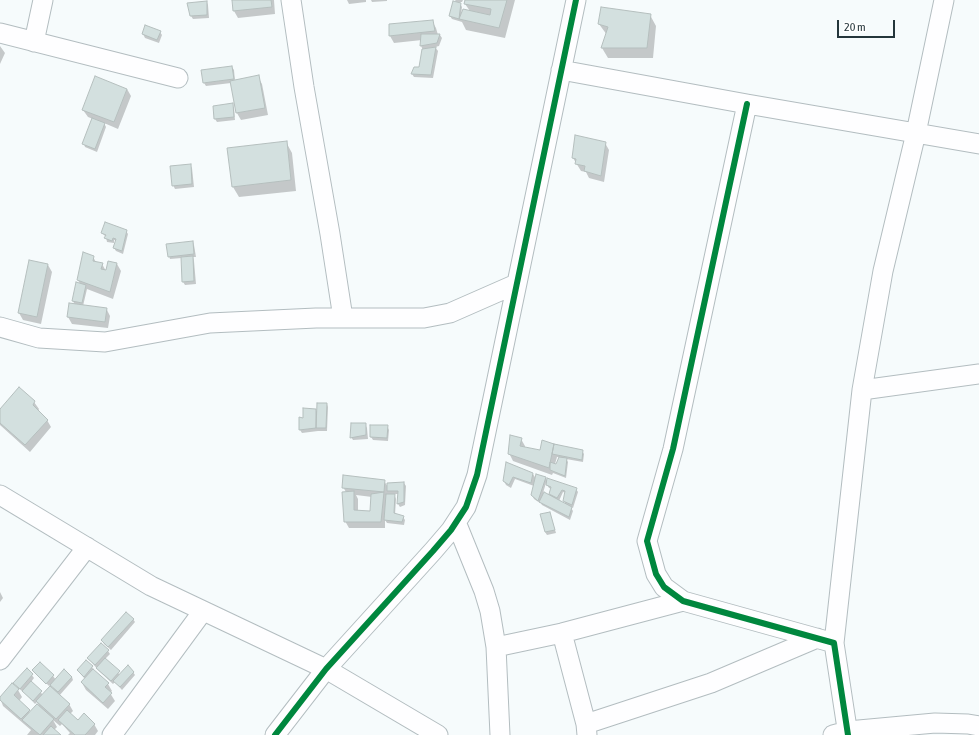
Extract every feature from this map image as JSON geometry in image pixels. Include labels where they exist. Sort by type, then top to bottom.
[{"type":"street","points":[[34,42],[43,0]]},
{"type":"street","points":[[291,0],[304,87],[343,318]]},
{"type":"street","points":[[275,735],[326,669],[433,551],[456,522],[466,506],[477,475],[576,0]]},
{"type":"street","points":[[944,0],[916,133],[883,271],[862,390],[826,641],[843,734],[935,723],[968,724],[979,726]]},
{"type":"street","points":[[0,33],[178,78]]},
{"type":"street","points":[[561,70],[979,144]]},
{"type":"street","points":[[747,104],[673,449],[647,541],[656,574],[664,587],[683,601],[826,641]]},
{"type":"street","points":[[0,326],[39,338],[105,342],[210,323],[343,318],[424,318],[450,313],[516,284]]},
{"type":"street","points":[[862,390],[979,374]]},
{"type":"street","points":[[0,495],[151,586],[326,669],[438,735]]},
{"type":"street","points":[[456,522],[484,591],[490,611],[496,647],[500,735]]},
{"type":"street","points":[[0,660],[87,547]]},
{"type":"street","points":[[496,647],[562,633],[683,601]]},
{"type":"street","points":[[112,735],[203,611]]},
{"type":"street","points":[[562,633],[587,729],[826,641]]},
{"type":"building","points":[[232,0],[271,0],[272,7],[233,11]]},
{"type":"building","points":[[465,0],[507,0],[499,28],[459,19],[463,9],[490,15],[491,9],[464,4]]},
{"type":"building","points":[[207,1],[207,15],[190,16],[187,3]]},
{"type":"building","points":[[453,1],[461,3],[459,19],[449,16]]},
{"type":"building","points":[[601,7],[651,14],[647,48],[601,48],[608,27],[598,24]]},
{"type":"building","points":[[433,20],[435,31],[389,36],[389,24]]},
{"type":"building","points":[[145,25],[161,31],[157,40],[142,34]]},
{"type":"building","points":[[421,34],[440,34],[437,43],[420,46]]},
{"type":"building","points":[[436,47],[431,75],[411,74],[414,67],[419,67],[422,49]]},
{"type":"building","points":[[232,66],[234,79],[203,83],[201,70]]},
{"type":"building","points":[[259,75],[265,108],[236,113],[230,81]]},
{"type":"building","points":[[95,76],[127,89],[114,122],[82,110]]},
{"type":"building","points":[[233,103],[234,117],[214,119],[213,106]]},
{"type":"building","points":[[92,118],[105,123],[95,149],[82,144]]},
{"type":"building","points":[[575,135],[606,142],[601,176],[584,171],[585,166],[575,164],[576,159],[572,158]]},
{"type":"building","points":[[287,141],[291,180],[232,187],[227,148]]},
{"type":"building","points":[[191,164],[192,184],[172,186],[170,166]]},
{"type":"building","points":[[105,222],[127,230],[122,251],[113,248],[116,239],[113,238],[112,241],[104,238],[106,235],[101,233]]},
{"type":"building","points":[[193,241],[194,254],[168,257],[166,244]]},
{"type":"building","points":[[83,252],[94,256],[93,261],[103,263],[101,269],[106,270],[108,261],[117,263],[110,292],[77,280]]},
{"type":"building","points":[[193,256],[194,281],[182,282],[181,257]]},
{"type":"building","points":[[29,260],[48,264],[37,317],[18,313]]},
{"type":"building","points":[[76,282],[86,285],[82,303],[72,301]]},
{"type":"building","points":[[69,303],[107,308],[105,322],[67,317]]},
{"type":"building","points":[[19,387],[35,401],[33,405],[48,420],[25,445],[0,423],[0,409]]},
{"type":"building","points":[[317,403],[327,403],[326,428],[316,428]]},
{"type":"building","points":[[303,408],[316,409],[316,428],[299,430],[299,417],[303,418]]},
{"type":"building","points":[[351,423],[366,423],[366,435],[350,438]]},
{"type":"building","points":[[370,425],[388,425],[387,438],[370,437]]},
{"type":"building","points":[[510,435],[522,438],[520,446],[540,450],[542,440],[554,444],[549,468],[508,454]]},
{"type":"building","points":[[554,444],[583,450],[582,460],[552,454]]},
{"type":"building","points":[[559,457],[567,458],[565,476],[550,470],[550,462],[556,464]]},
{"type":"building","points":[[506,462],[533,473],[531,483],[513,477],[509,485],[503,481]]},
{"type":"building","points":[[536,474],[546,477],[538,501],[531,495]]},
{"type":"building","points":[[343,475],[385,480],[384,492],[342,488]]},
{"type":"building","points":[[547,478],[577,488],[572,505],[563,501],[565,491],[562,490],[557,498],[549,494],[551,487],[546,485]]},
{"type":"building","points":[[404,482],[404,502],[397,504],[398,491],[387,491],[387,483]]},
{"type":"building","points":[[354,491],[354,510],[370,511],[371,494],[384,492],[381,522],[344,522],[342,492]]},
{"type":"building","points":[[544,492],[572,507],[569,517],[539,502]]},
{"type":"building","points":[[386,494],[395,494],[394,513],[404,516],[402,522],[384,520]]},
{"type":"building","points":[[550,512],[555,530],[545,532],[540,514]]},
{"type":"building","points":[[126,612],[134,619],[108,647],[101,640]]},
{"type":"building","points":[[101,643],[109,650],[95,665],[87,658]]},
{"type":"building","points":[[105,658],[120,671],[111,681],[96,668]]},
{"type":"building","points":[[86,660],[93,666],[84,677],[77,670]]},
{"type":"building","points":[[40,662],[54,675],[46,684],[32,670]]},
{"type":"building","points":[[128,665],[134,672],[120,687],[113,681]]},
{"type":"building","points":[[27,668],[33,674],[20,689],[13,683]]},
{"type":"building","points":[[64,669],[72,677],[58,692],[50,685]]},
{"type":"building","points":[[93,669],[109,683],[105,687],[112,693],[103,703],[81,682]]},
{"type":"building","points":[[31,681],[42,691],[33,701],[22,691]]},
{"type":"building","points":[[12,683],[19,689],[14,695],[30,710],[21,719],[0,700],[0,697]]},
{"type":"building","points":[[50,686],[70,704],[56,719],[36,701]]},
{"type":"building","points":[[37,704],[54,719],[40,735],[22,720]]},
{"type":"building","points":[[67,710],[78,720],[84,713],[95,724],[85,735],[75,735],[58,720]]},
{"type":"building","points":[[51,726],[61,735],[43,735]]},
{"type":"cycle path","points":[[275,735],[326,669],[433,551],[451,530],[466,507],[477,475],[576,0]]},
{"type":"cycle path","points":[[747,104],[673,449],[647,541],[656,574],[664,587],[683,601],[834,643],[848,735]]}]
